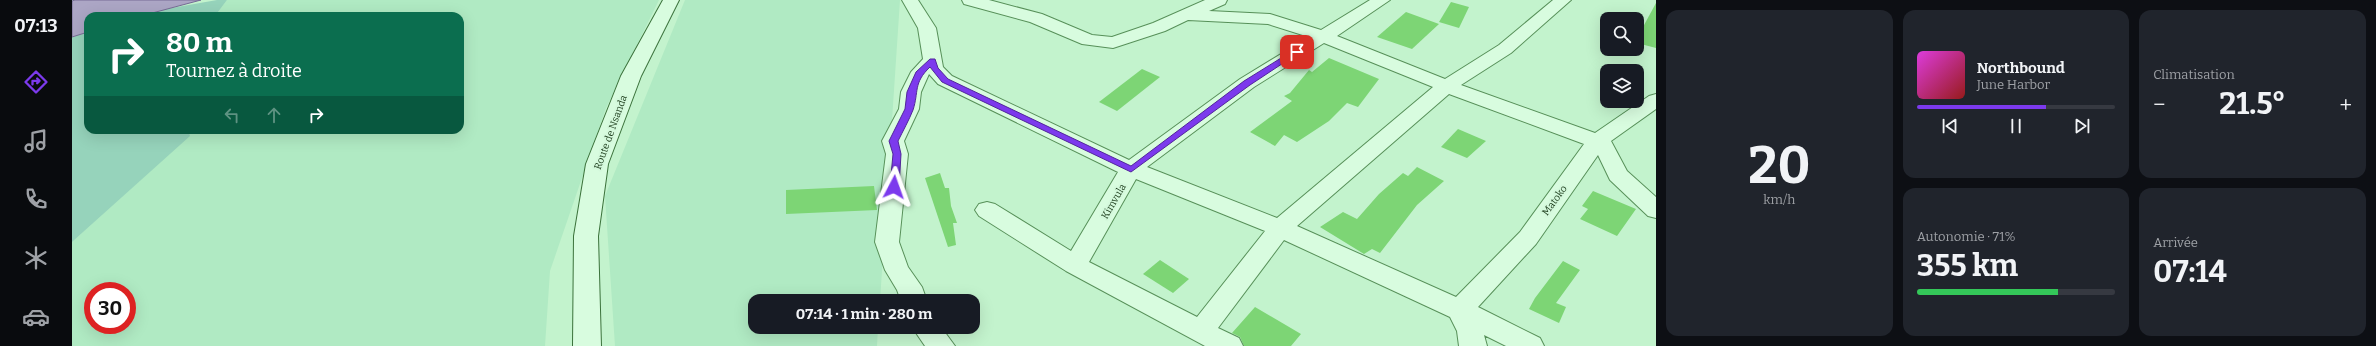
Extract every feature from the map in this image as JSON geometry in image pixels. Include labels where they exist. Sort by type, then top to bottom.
[{"type":"street","name":"Route de Nsanda","points":[[587,346],[586,236],[597,164],[631,76],[671,0]]},
{"type":"street","points":[[910,0],[927,28],[934,68],[945,80],[1131,170],[1280,228],[1460,310],[1530,346]]},
{"type":"street","points":[[970,0],[1024,15],[1088,40],[1113,43],[1188,15],[1219,0]]},
{"type":"street","points":[[1013,0],[1024,15]]},
{"type":"street","name":"Kimvula","points":[[1075,264],[1131,170],[1247,83],[1382,0]]},
{"type":"street","points":[[1201,331],[1280,228],[1446,86],[1505,49],[1563,0]]},
{"type":"street","points":[[1188,15],[1262,18],[1322,36],[1446,86],[1597,141],[1603,144],[1618,175],[1656,210]]},
{"type":"street","points":[[912,294],[909,287],[897,270],[888,242],[897,154],[893,141],[909,109],[911,92],[920,72],[932,61]]},
{"type":"street","name":"Matoko","points":[[1460,310],[1528,238],[1597,141],[1656,100]]},
{"type":"street","points":[[987,210],[1075,264],[1229,346]]},
{"type":"street","points":[[1460,310],[1470,331],[1473,346]]},
{"type":"street","points":[[931,334],[941,346]]},
{"type":"green space","points":[[217,0],[227,0],[218,12],[154,12]]},
{"type":"green space","points":[[227,0],[659,0],[606,108],[550,271],[545,346],[72,346],[72,242],[189,136],[189,134],[464,134],[464,12],[218,12]]},
{"type":"green space","points":[[685,0],[900,0],[880,294],[748,294],[748,334],[878,334],[877,346],[615,346],[605,196]]},
{"type":"green space","points":[[84,33],[84,134],[189,134],[190,136],[72,242],[72,37]]},
{"type":"shaded area","points":[[201,0],[156,12],[84,12],[84,33],[72,37],[72,1]]},
{"type":"building","points":[[1451,2],[1469,7],[1459,28],[1439,22]]},
{"type":"building","points":[[1656,3],[1656,48],[1644,45],[1644,25]]},
{"type":"building","points":[[1406,12],[1439,24],[1412,49],[1377,37]]},
{"type":"building","points":[[1329,58],[1379,79],[1358,107],[1347,103],[1329,121],[1297,142],[1284,135],[1275,146],[1250,132],[1292,101],[1284,96],[1290,93],[1309,70],[1312,72]]},
{"type":"building","points":[[1142,69],[1160,77],[1117,111],[1099,102]]},
{"type":"building","points":[[1458,129],[1486,141],[1467,158],[1441,147]]},
{"type":"building","points":[[1417,167],[1444,181],[1417,205],[1380,253],[1372,249],[1364,254],[1320,227],[1343,212],[1357,219],[1379,194],[1403,173],[1408,176]]},
{"type":"building","points":[[940,173],[945,188],[949,188],[951,206],[957,223],[953,223],[956,245],[948,247],[925,178]]},
{"type":"building","points":[[874,186],[877,210],[786,214],[786,190]]},
{"type":"building","points":[[1593,191],[1636,209],[1617,236],[1580,219],[1588,209],[1582,206]]},
{"type":"building","points":[[1160,260],[1189,279],[1173,293],[1143,274]]},
{"type":"building","points":[[1563,261],[1580,270],[1556,303],[1566,307],[1559,323],[1529,309],[1535,298]]},
{"type":"building","points":[[1255,307],[1301,334],[1291,346],[1244,346],[1240,337],[1232,333]]},
{"type":"route","points":[[894,187],[897,154],[893,141],[909,109],[911,92],[920,72],[932,61],[934,68],[945,80],[1131,170],[1247,83],[1297,52]]}]
